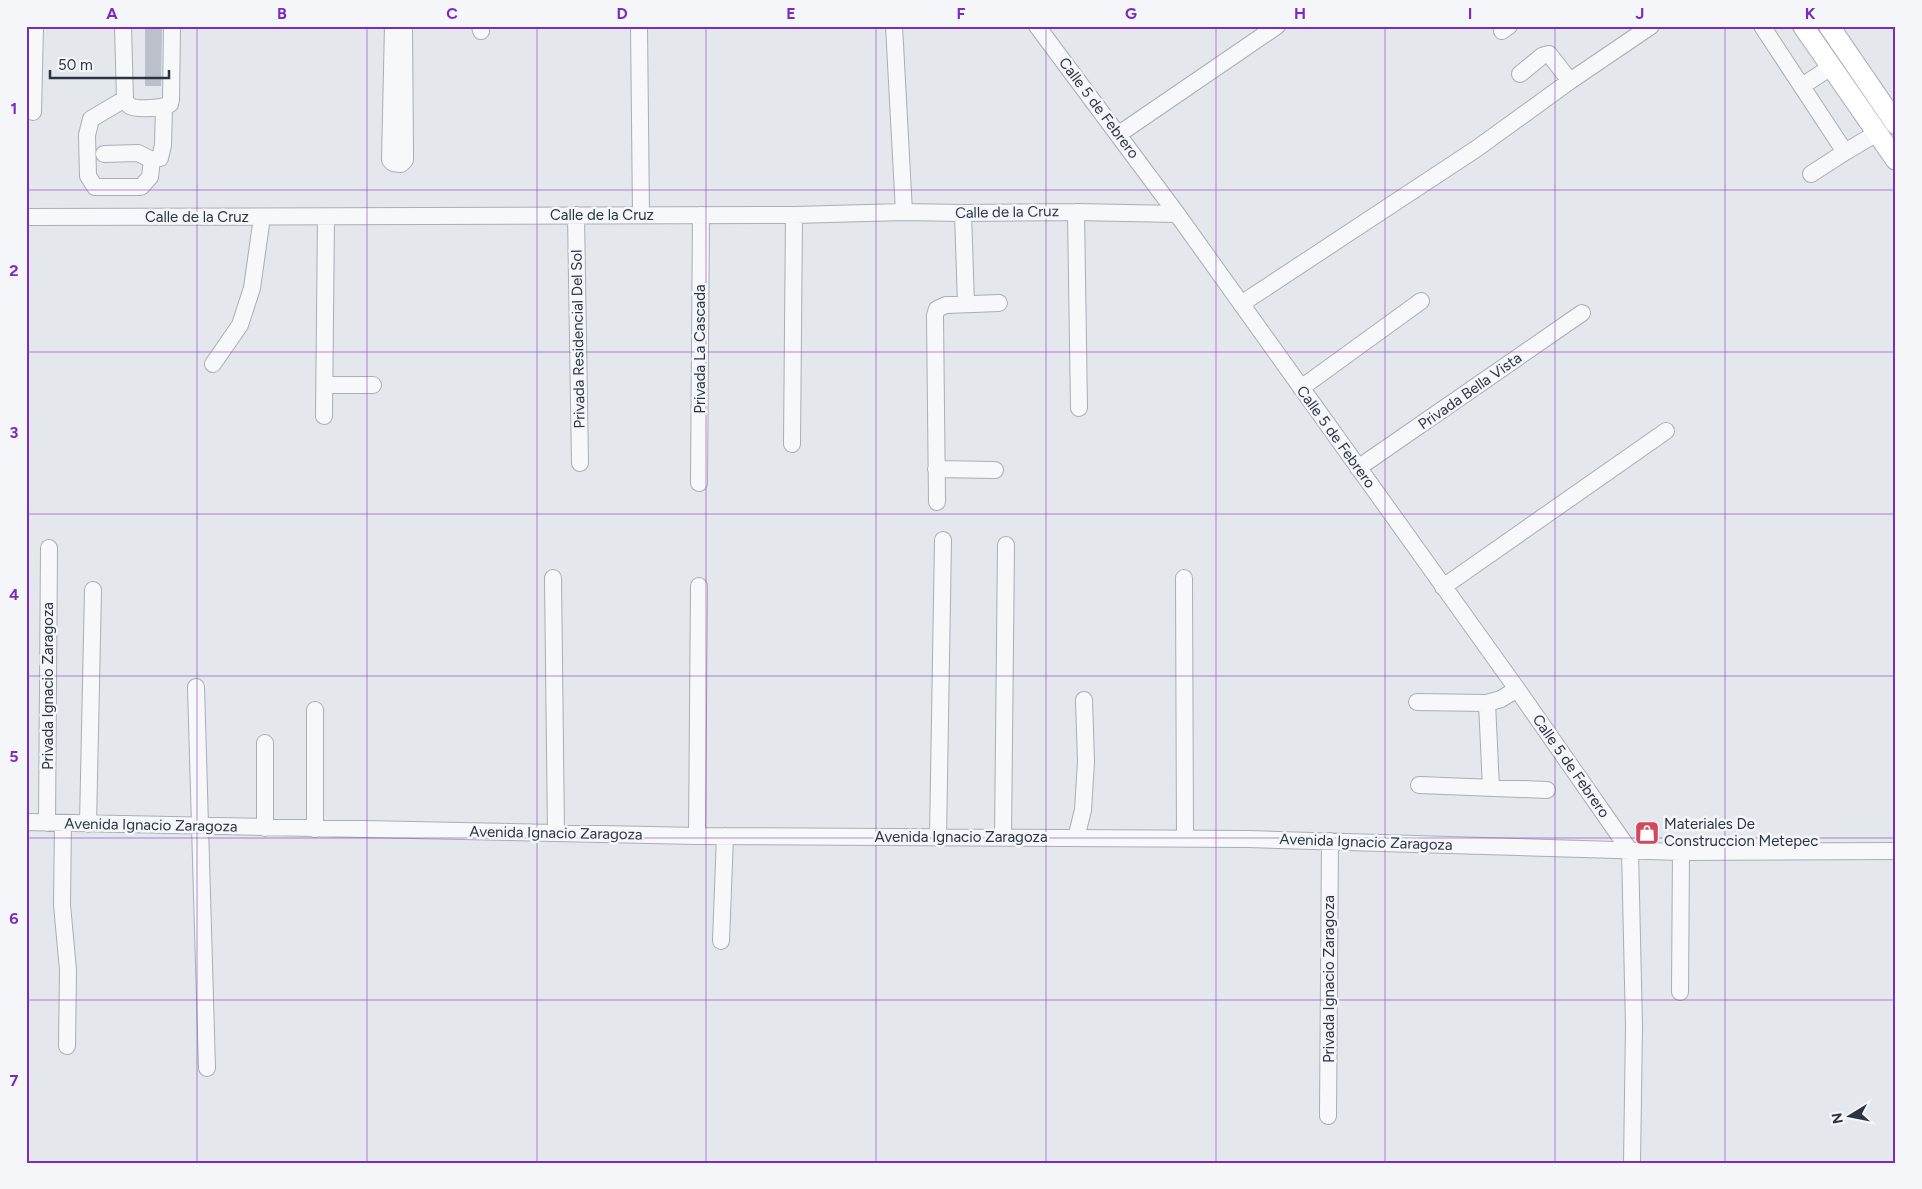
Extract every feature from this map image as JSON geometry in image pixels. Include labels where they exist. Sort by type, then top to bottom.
[{"type":"main road","points":[[1803,26],[1896,160]]},
{"type":"main road","points":[[1829,26],[1896,124]]},
{"type":"street","points":[[33,112],[35,26]]},
{"type":"street","points":[[123,26],[125,99],[130,106],[134,107],[164,107],[170,104],[172,26]]},
{"type":"street","points":[[393,26],[390,160],[393,164],[402,164],[405,160],[406,152],[404,26]]},
{"type":"street","points":[[639,26],[641,215]]},
{"type":"street","points":[[894,26],[904,212]]},
{"type":"street","name":"Calle 5 de Febrero","points":[[1037,26],[1177,214],[1517,688],[1630,851]]},
{"type":"street","points":[[1119,134],[1277,26]]},
{"type":"street","points":[[1241,304],[1476,149],[1570,81],[1651,26]]},
{"type":"street","points":[[1762,26],[1845,152]]},
{"type":"street","points":[[1520,74],[1542,56],[1549,54],[1570,81]]},
{"type":"street","points":[[1802,86],[1831,67]]},
{"type":"street","points":[[125,99],[91,120],[87,135],[88,176],[95,187],[141,187],[150,177],[152,160]]},
{"type":"street","points":[[104,154],[138,153],[152,160],[160,158],[163,145],[164,107]]},
{"type":"street","points":[[1811,174],[1877,133]]},
{"type":"street","name":"Calle de la Cruz","points":[[26,218],[794,215],[904,212],[963,214],[1076,212],[1177,214]]},
{"type":"street","points":[[1076,212],[1080,408]]},
{"type":"street","points":[[963,214],[966,304]]},
{"type":"street","name":"Privada Residencial Del Sol","points":[[576,215],[580,463]]},
{"type":"street","name":"Privada La Cascada","points":[[699,483],[701,215]]},
{"type":"street","points":[[792,444],[794,215]]},
{"type":"street","points":[[324,416],[326,216]]},
{"type":"street","points":[[213,364],[240,324],[252,288],[262,217]]},
{"type":"street","points":[[1301,388],[1421,301]]},
{"type":"street","points":[[937,502],[935,314],[937,308],[942,306],[999,303]]},
{"type":"street","name":"Privada Bella Vista","points":[[1358,468],[1582,313]]},
{"type":"street","points":[[325,385],[373,385]]},
{"type":"street","points":[[1444,586],[1666,431]]},
{"type":"street","points":[[936,469],[995,470]]},
{"type":"street","points":[[938,838],[943,540]]},
{"type":"street","points":[[1003,838],[1006,545]]},
{"type":"street","name":"Privada Ignacio Zaragoza","points":[[49,548],[55,823],[68,970],[67,1046]]},
{"type":"street","points":[[553,578],[556,833]]},
{"type":"street","points":[[1184,578],[1185,839]]},
{"type":"street","points":[[696,836],[699,586]]},
{"type":"street","points":[[88,824],[93,590]]},
{"type":"street","points":[[196,688],[207,1068]]},
{"type":"street","points":[[1417,702],[1487,703],[1501,699],[1517,688]]},
{"type":"street","points":[[1076,838],[1083,810],[1086,762],[1084,700]]},
{"type":"street","points":[[1487,703],[1491,788]]},
{"type":"street","points":[[315,710],[315,829]]},
{"type":"street","points":[[265,742],[265,828]]},
{"type":"street","points":[[1419,786],[1548,790]]},
{"type":"street","name":"Avenida Ignacio Zaragoza","points":[[26,822],[696,836],[1330,841],[1681,852],[1896,851]]},
{"type":"street","points":[[721,941],[725,836]]},
{"type":"street","name":"Privada Ignacio Zaragoza","points":[[1328,1116],[1330,841]]},
{"type":"street","points":[[1630,851],[1634,1026],[1632,1163]]},
{"type":"street","points":[[1680,992],[1681,852]]},
{"type":"building","points":[[145,26],[162,26],[161,86],[145,86]]},
{"type":"place","name":"Materiales De Construccion Metepec","points":[[1647,833]]}]
